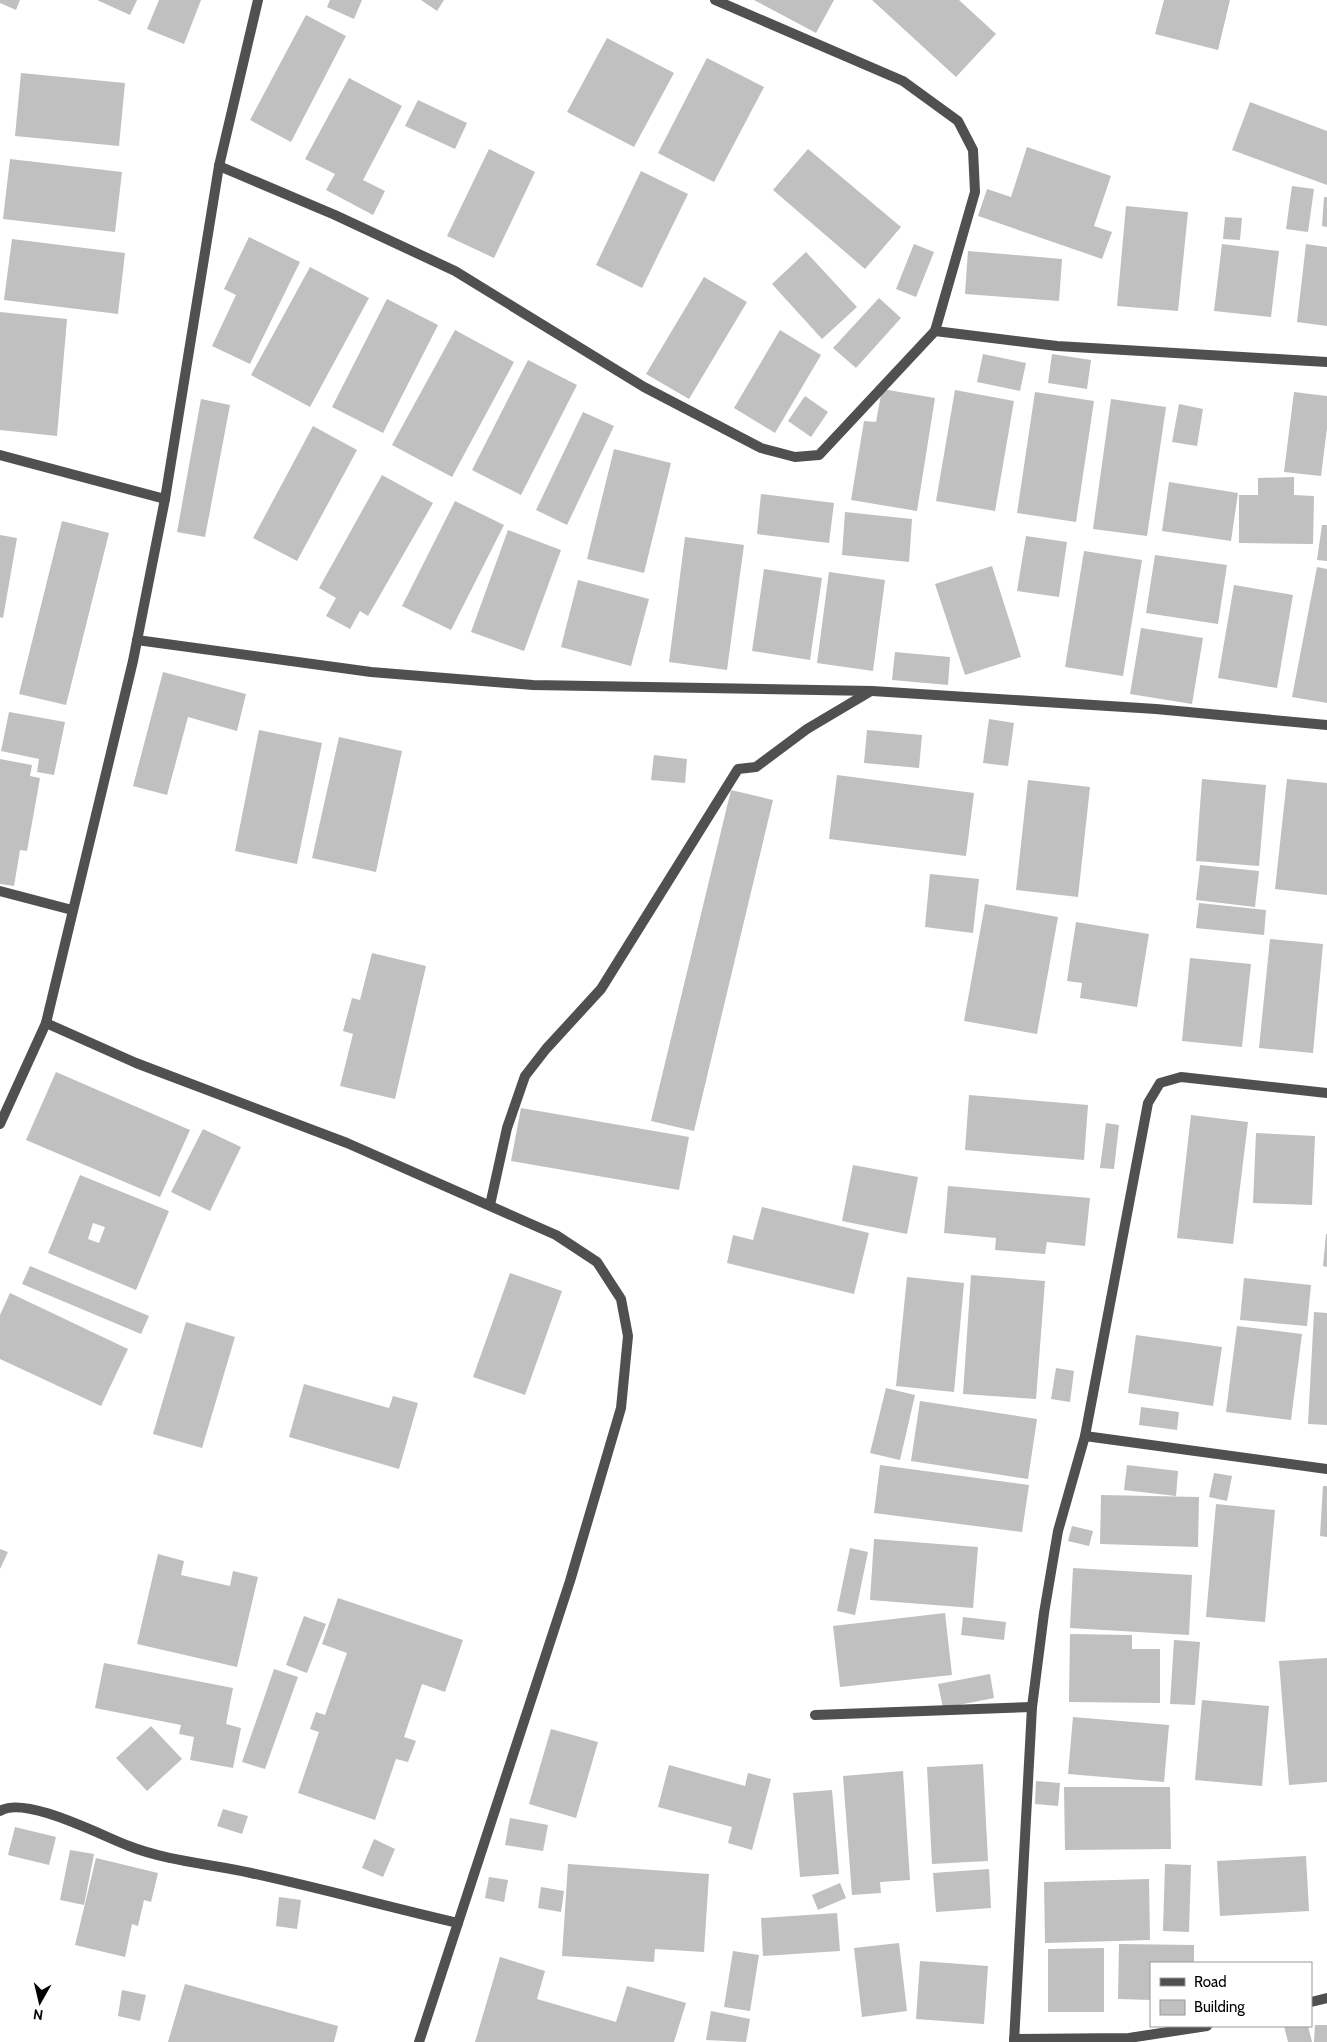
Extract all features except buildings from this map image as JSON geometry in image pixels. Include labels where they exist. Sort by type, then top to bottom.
[{"type":"street","points":[[0,1124],[46,1023],[137,640],[165,499],[219,166],[258,0]]},
{"type":"street","points":[[219,166],[335,215],[455,271],[644,387],[761,448],[794,457],[820,455],[935,331],[975,192],[973,150],[958,121],[903,81],[715,0]]},
{"type":"street","points":[[935,331],[1057,346],[1327,362]]},
{"type":"street","points":[[0,455],[165,499]]},
{"type":"street","points":[[137,640],[372,672],[533,685],[872,691],[1156,709],[1327,726]]},
{"type":"street","points":[[490,1205],[507,1128],[525,1076],[546,1049],[601,989],[738,769],[756,767],[807,730],[872,691]]},
{"type":"street","points":[[0,891],[72,910]]},
{"type":"street","points":[[46,1023],[136,1063],[347,1142],[556,1235],[597,1262],[621,1299],[628,1336],[621,1408],[570,1581],[419,2042]]},
{"type":"street","points":[[1200,2027],[1129,2038],[1014,2040],[1032,1707],[1058,1531],[1085,1436],[1148,1103],[1160,1083],[1181,1077],[1327,1093]]},
{"type":"street","points":[[1085,1436],[1327,1469]]},
{"type":"street","points":[[815,1715],[1032,1707]]},
{"type":"street","points":[[0,1811],[7,1807],[20,1808],[65,1818],[129,1847],[158,1855],[252,1873],[458,1923]]},
{"type":"street","points":[[1312,2002],[1327,1998]]}]
